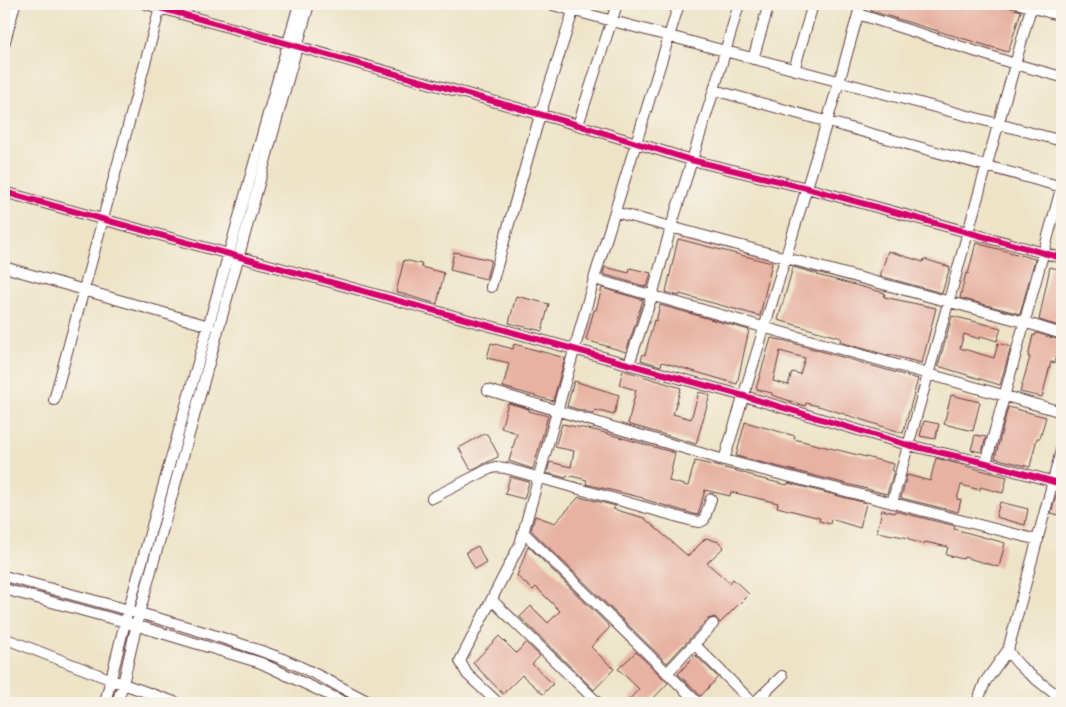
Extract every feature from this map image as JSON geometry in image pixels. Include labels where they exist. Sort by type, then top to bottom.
[{"type":"street","points":[[4,45],[15,4]]},
{"type":"street","points":[[146,4],[161,6],[292,45],[578,125],[692,160],[807,188],[1062,258]]},
{"type":"street","points":[[105,703],[126,622],[134,612],[234,255],[292,45],[299,4]]},
{"type":"street","points":[[292,45],[309,4]]},
{"type":"street","points":[[549,4],[574,7],[611,21],[1062,141]]},
{"type":"street","points":[[578,125],[617,4]]},
{"type":"street","points":[[498,703],[467,674],[460,661],[520,544],[594,279],[679,4]]},
{"type":"street","points":[[629,364],[652,296],[739,4]]},
{"type":"street","points":[[753,59],[769,4]]},
{"type":"street","points":[[794,70],[813,4]]},
{"type":"street","points":[[1020,4],[1031,5],[1062,16]]},
{"type":"street","points":[[892,503],[1031,5]]},
{"type":"street","points":[[54,400],[161,6]]},
{"type":"street","points":[[491,287],[540,115],[574,7]]},
{"type":"street","points":[[724,460],[839,82],[859,9],[1015,64],[1062,77]]},
{"type":"street","points":[[714,90],[1062,186],[986,463]]},
{"type":"street","points":[[4,192],[744,396],[908,445],[986,463],[1058,483]]},
{"type":"street","points":[[615,212],[1024,322],[1062,334]]},
{"type":"street","points":[[117,703],[136,625],[134,612],[209,326],[234,255]]},
{"type":"street","points":[[4,267],[209,326]]},
{"type":"street","points":[[594,279],[1062,412]]},
{"type":"street","points":[[488,390],[724,460],[1038,540]]},
{"type":"street","points":[[977,703],[986,682],[1008,650],[1038,540],[1058,483],[1062,448]]},
{"type":"street","points":[[432,498],[496,467],[539,476],[693,521],[700,522],[704,520],[711,499]]},
{"type":"street","points":[[523,532],[698,703]]},
{"type":"street","points":[[4,576],[134,612],[266,652],[371,703]]},
{"type":"street","points":[[4,589],[126,622],[262,664],[346,703]]},
{"type":"street","points":[[492,600],[598,703]]},
{"type":"street","points":[[667,673],[713,624]]},
{"type":"street","points":[[5,641],[177,703]]},
{"type":"street","points":[[694,644],[754,703],[782,676]]},
{"type":"street","points":[[1008,650],[1014,660],[1024,670],[1062,700]]},
{"type":"building","points":[[873,4],[896,9],[898,4],[998,4],[1021,11],[1008,52],[871,11]]},
{"type":"building","points":[[678,239],[772,263],[760,316],[680,294],[679,296],[666,292]]},
{"type":"building","points":[[976,243],[1035,259],[1020,314],[960,298]]},
{"type":"building","points":[[888,251],[923,262],[924,259],[950,267],[942,293],[880,276]]},
{"type":"building","points":[[454,252],[491,260],[486,279],[450,270]]},
{"type":"building","points":[[404,260],[422,264],[421,267],[444,273],[437,304],[396,292]]},
{"type":"building","points":[[605,267],[629,273],[630,268],[651,273],[647,287],[603,274]]},
{"type":"building","points":[[793,267],[885,293],[884,297],[936,308],[922,363],[840,342],[841,338],[778,320]]},
{"type":"building","points":[[1050,267],[1062,270],[1062,327],[1039,320]]},
{"type":"building","points":[[602,288],[643,300],[626,352],[586,340]]},
{"type":"building","points":[[516,296],[549,304],[542,331],[509,323]]},
{"type":"building","points":[[660,305],[749,330],[737,384],[662,362],[661,366],[641,360],[643,354],[645,355]]},
{"type":"building","points":[[952,316],[1001,328],[997,341],[981,336],[980,339],[964,334],[960,348],[994,358],[998,343],[1011,347],[1000,385],[938,366]]},
{"type":"building","points":[[1036,333],[1060,340],[1055,363],[1051,362],[1042,397],[1020,392],[1030,357],[1028,357],[1033,335],[1035,336]]},
{"type":"building","points":[[771,338],[918,379],[903,433],[822,407],[806,403],[805,406],[756,389]],"holes":[[[780,351],[805,358],[800,374],[792,372],[788,385],[773,381]]]},
{"type":"building","points":[[491,343],[513,349],[514,344],[565,358],[553,401],[503,387],[509,363],[487,358]]},
{"type":"building","points":[[623,370],[681,388],[673,414],[691,419],[699,392],[710,395],[696,444],[628,424],[636,390],[619,385]]},
{"type":"building","points":[[574,381],[619,395],[614,415],[595,410],[594,414],[567,406]]},
{"type":"building","points":[[951,395],[980,402],[973,431],[944,424]]},
{"type":"building","points":[[508,403],[548,416],[533,469],[509,461],[517,433],[501,428]]},
{"type":"building","points":[[1008,407],[1046,417],[1040,438],[1037,438],[1030,467],[995,458]]},
{"type":"building","points":[[924,421],[939,424],[935,439],[920,436]]},
{"type":"building","points":[[745,422],[795,436],[794,439],[894,464],[892,471],[894,471],[887,494],[736,456]]},
{"type":"building","points":[[562,424],[598,431],[675,453],[669,481],[688,486],[695,461],[866,503],[860,528],[831,519],[830,524],[819,521],[820,518],[777,507],[778,503],[731,492],[730,496],[705,490],[698,515],[643,498],[586,484],[587,480],[567,475],[566,478],[547,473],[550,462],[571,467],[574,451],[555,447]]},
{"type":"building","points":[[487,434],[498,457],[471,470],[459,448]]},
{"type":"building","points":[[975,435],[986,437],[982,452],[971,450]]},
{"type":"building","points":[[936,458],[1007,477],[1003,493],[980,487],[980,490],[961,485],[957,499],[961,500],[958,512],[901,498],[907,475],[930,481]]},
{"type":"building","points":[[510,477],[529,482],[524,499],[505,494]]},
{"type":"building","points":[[1058,490],[1062,491],[1062,516],[1051,513]]},
{"type":"building","points":[[579,497],[616,506],[613,509],[644,518],[688,556],[706,538],[719,542],[724,547],[707,563],[730,583],[733,579],[749,594],[720,623],[715,617],[708,619],[667,663],[531,530],[535,516],[555,523]]},
{"type":"building","points":[[1000,502],[1028,509],[1025,525],[996,517]]},
{"type":"building","points":[[882,510],[894,513],[895,511],[955,526],[954,529],[1005,543],[999,567],[964,557],[963,559],[946,555],[948,547],[925,542],[924,544],[909,540],[909,538],[877,532]]},
{"type":"building","points":[[478,546],[486,563],[475,569],[466,552]]},
{"type":"building","points":[[528,546],[610,627],[591,647],[614,669],[594,690],[520,617],[531,606],[548,623],[560,611],[536,587],[533,590],[517,576]]},
{"type":"building","points":[[499,636],[516,653],[526,643],[540,656],[532,664],[553,684],[543,694],[522,675],[503,694],[473,663]]},
{"type":"building","points":[[636,652],[668,683],[649,703],[626,703],[639,689],[618,669]]},
{"type":"building","points":[[695,655],[718,677],[701,696],[678,674]]},
{"type":"cycle path","points":[[146,4],[578,125],[691,160],[807,188],[1062,258]]},
{"type":"cycle path","points":[[4,192],[744,396],[908,445],[986,463],[1062,484]]}]
